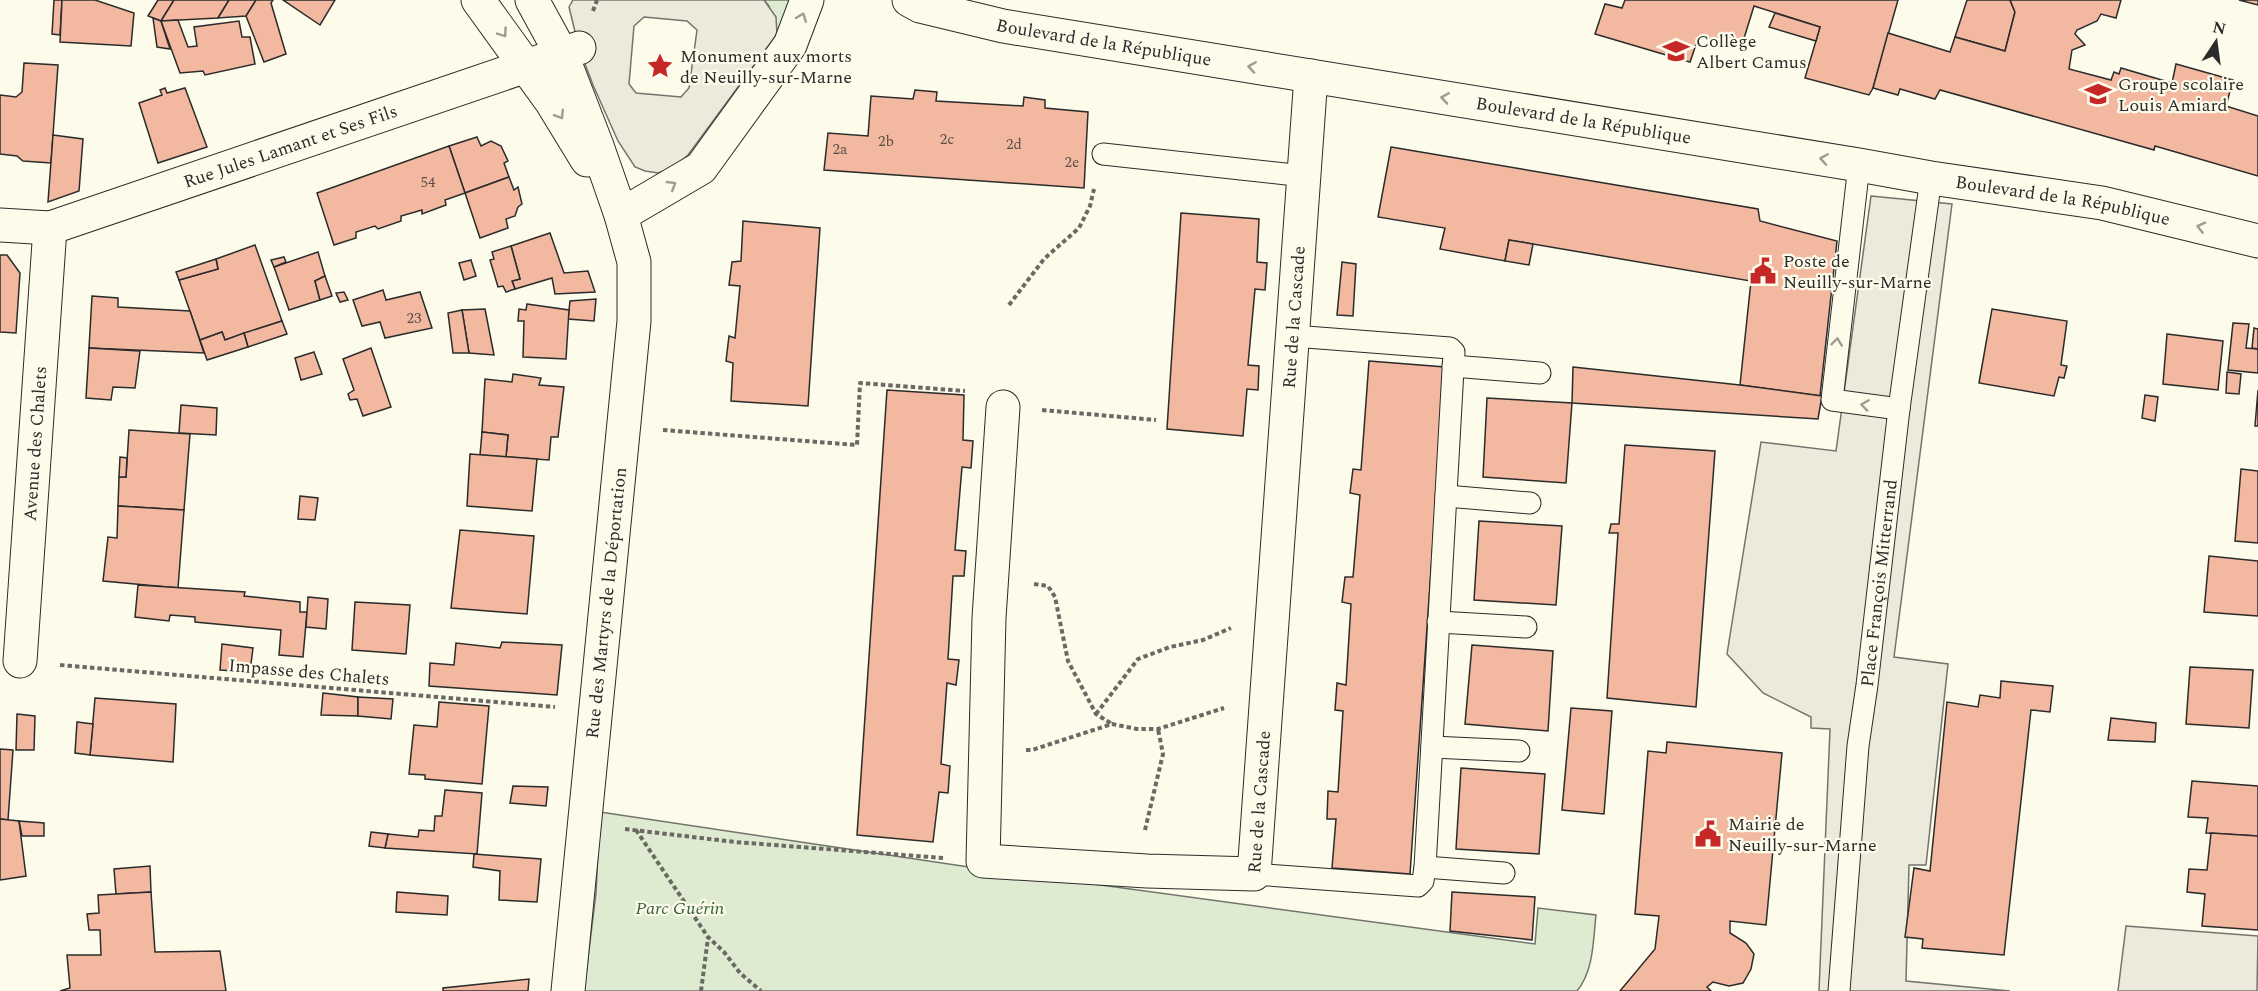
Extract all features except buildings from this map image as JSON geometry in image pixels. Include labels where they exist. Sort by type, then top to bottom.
[{"type":"street","name":"Rue des Martyrs de la Déportation","points":[[478,0],[551,101],[621,215]]},
{"type":"street","name":"Rue des Martyrs de la Déportation","points":[[532,0],[570,51],[597,146],[621,215],[634,262],[636,282],[624,427],[568,991]]},
{"type":"street","points":[[621,215],[701,168],[790,45],[807,0]]},
{"type":"street","name":"Boulevard de la République","points":[[909,0],[920,6],[1003,26],[1931,178],[2102,203],[2258,242]]},
{"type":"street","name":"Rue Jules Lamant et Ses Fils","points":[[0,225],[50,228],[570,51]]},
{"type":"street","name":"Rue de la Cascade","points":[[983,861],[1254,874],[1311,76]]},
{"type":"street","name":"Avenue des Chalets","points":[[21,661],[50,228]]},
{"type":"street","points":[[983,861],[984,748],[991,579],[1003,407]]},
{"type":"lane","points":[[1103,154],[1304,176]]},
{"type":"lane","points":[[1859,165],[1832,400],[1899,409]]},
{"type":"lane","name":"Place François Mitterrand","points":[[1839,991],[1858,746],[1899,409],[1931,178]]},
{"type":"lane","points":[[1254,874],[1418,886],[1424,881],[1454,352],[1450,348],[1293,336]]},
{"type":"lane","points":[[1453,366],[1540,373]]},
{"type":"lane","points":[[1446,496],[1530,503]]},
{"type":"lane","points":[[1438,622],[1526,627]]},
{"type":"lane","points":[[1432,747],[1519,751]]},
{"type":"lane","points":[[1425,867],[1504,873]]},
{"type":"path","points":[[1009,305],[1044,259],[1079,228],[1090,206],[1103,154]]},
{"type":"path","points":[[624,427],[857,445],[860,383],[966,392]]},
{"type":"path","points":[[1003,407],[1156,420]]},
{"type":"path","points":[[991,579],[1048,586],[1055,597],[1068,661],[1096,714],[1112,724],[1137,729],[1158,729],[1268,695]]},
{"type":"path","points":[[1096,714],[1138,658],[1170,647],[1203,640],[1273,610]]},
{"type":"path","name":"Impasse des Chalets","points":[[21,661],[595,711]]},
{"type":"path","points":[[984,748],[1032,750],[1112,724]]},
{"type":"path","points":[[1137,870],[1152,794],[1163,754],[1158,729]]},
{"type":"path","points":[[585,825],[735,842],[983,861]]},
{"type":"path","points":[[636,830],[708,937],[761,991]]},
{"type":"path","points":[[701,991],[708,937]]},
{"type":"green space","points":[[764,0],[791,0],[777,34],[769,6]]},
{"type":"green space","name":"Parc Guérin","points":[[600,812],[969,867],[1535,944],[1538,908],[1596,915],[1593,945],[1587,974],[1577,991],[584,991],[596,893]]},
{"type":"shaded area","points":[[573,0],[764,0],[776,17],[777,34],[688,155],[673,168],[658,173],[635,167],[618,141],[579,48],[569,7]],"holes":[[[644,17],[687,21],[697,30],[689,88],[681,97],[636,93],[629,84],[634,26]]]},
{"type":"shaded area","points":[[1871,196],[1952,204],[1894,657],[1948,664],[1926,865],[1909,865],[1906,981],[2010,991],[1819,991],[1830,729],[1811,728],[1811,717],[1763,693],[1727,654],[1761,442],[1836,451]]},
{"type":"shaded area","points":[[2126,926],[2258,936],[2257,991],[2118,991]]},
{"type":"place","name":"Collège Albert Camus","points":[[1676,51]]},
{"type":"place","name":"Monument aux morts de Neuilly-sur-Marne","points":[[660,66]]},
{"type":"place","name":"Groupe scolaire Louis Amiard","points":[[2098,94]]},
{"type":"place","name":"Poste de Neuilly-sur-Marne","points":[[1763,271]]},
{"type":"place","name":"Mairie de Neuilly-sur-Marne","points":[[1708,834]]}]
